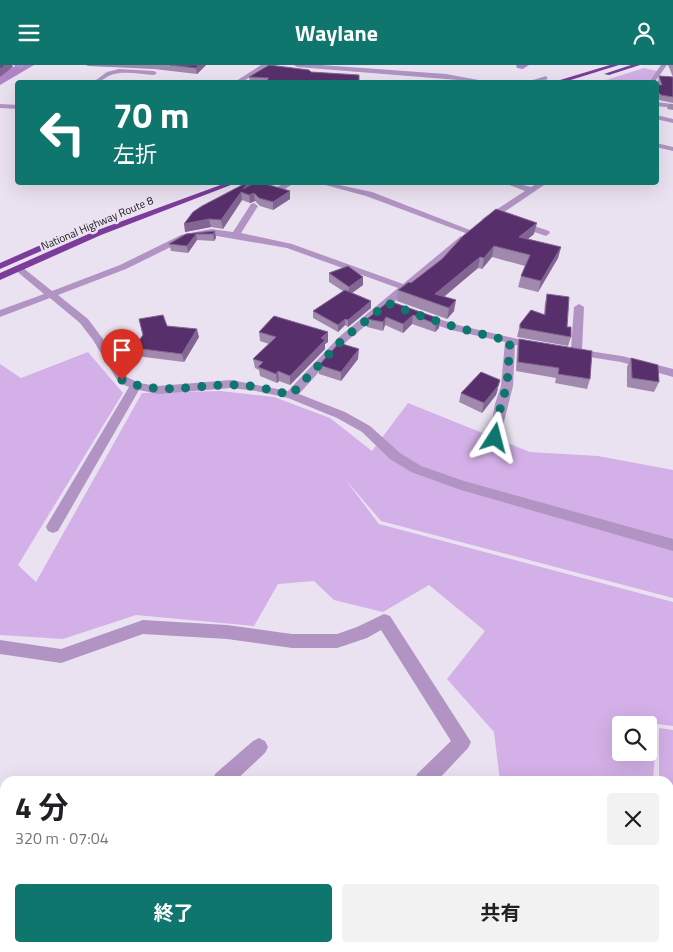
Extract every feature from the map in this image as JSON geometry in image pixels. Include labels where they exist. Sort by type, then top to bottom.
[{"type":"highway","points":[[564,80],[616,65]]},
{"type":"highway","points":[[585,80],[637,65]]},
{"type":"highway","points":[[193,187],[200,185]]},
{"type":"highway","name":"National Highway Route 8","points":[[0,277],[142,215],[226,185]]},
{"type":"highway","name":"National Highway Route 8","points":[[0,266],[133,210]]},
{"type":"street","points":[[99,80],[109,73],[119,71],[125,65]]},
{"type":"street","points":[[241,80],[265,65]]},
{"type":"street","points":[[297,65],[465,80]]},
{"type":"street","points":[[654,80],[666,65],[673,65]]},
{"type":"street","points":[[106,70],[154,73]]},
{"type":"street","points":[[411,74],[411,80]]},
{"type":"street","points":[[161,80],[166,76]]},
{"type":"street","points":[[538,80],[546,78]]},
{"type":"street","points":[[659,104],[672,106]]},
{"type":"street","points":[[0,106],[15,107]]},
{"type":"street","points":[[659,118],[673,121]]},
{"type":"street","points":[[659,125],[673,127]]},
{"type":"street","points":[[659,146],[673,149]]},
{"type":"street","points":[[276,191],[286,185]]},
{"type":"street","points":[[331,185],[369,194],[471,232]]},
{"type":"street","points":[[516,185],[532,189]]},
{"type":"street","points":[[291,395],[343,339],[391,305],[406,288],[471,232],[501,218],[532,189],[539,185]]},
{"type":"street","points":[[236,235],[254,206]]},
{"type":"street","points":[[501,218],[546,233]]},
{"type":"street","points":[[0,314],[124,267],[184,237],[211,232],[236,235],[313,253],[406,288]]},
{"type":"street","points":[[19,269],[84,321],[98,339],[122,380],[136,386],[158,390],[231,385],[256,387],[291,395],[341,415],[366,429],[395,456],[416,469],[461,485],[673,545]]},
{"type":"street","points":[[576,352],[579,307]]},
{"type":"street","points":[[410,312],[456,328],[543,347]]},
{"type":"street","points":[[495,438],[501,404],[507,386],[510,341]]},
{"type":"street","points":[[560,350],[622,359],[673,373]]},
{"type":"street","points":[[53,527],[136,386]]},
{"type":"street","points":[[0,647],[61,656],[143,627],[227,631],[292,641],[337,641],[361,633],[384,621],[462,742],[429,776]]},
{"type":"street","points":[[228,776],[260,747]]},
{"type":"shaded area","points":[[644,68],[657,71],[650,80],[606,80]]},
{"type":"shaded area","points":[[88,352],[123,393],[18,565],[36,582],[142,393],[220,391],[274,397],[330,418],[372,451],[408,403],[530,452],[598,456],[673,470],[673,598],[381,521],[345,479],[379,524],[673,602],[673,726],[657,724],[657,716],[612,716],[612,761],[654,761],[653,776],[499,776],[494,732],[447,679],[485,631],[429,585],[383,612],[334,600],[314,581],[278,584],[254,626],[136,615],[63,639],[0,635],[0,364],[21,378]]},
{"type":"shaded area","points":[[659,728],[673,730],[673,776],[659,776]]},
{"type":"building","points":[[170,65],[199,65],[196,68]]},
{"type":"building","points":[[269,65],[309,70],[311,72],[359,75],[359,80],[267,80],[269,78],[249,77]]},
{"type":"building","points":[[659,76],[673,77],[673,97],[659,93],[659,85],[662,85]]},
{"type":"building","points":[[242,185],[246,185],[243,189],[250,185],[269,185],[290,191],[273,202],[259,198],[254,193],[249,195],[241,192],[221,220],[209,219],[184,224],[193,212]]},
{"type":"building","points":[[496,209],[537,223],[519,237],[561,247],[541,281],[521,276],[530,255],[494,246],[484,258],[480,257],[435,294],[456,300],[449,308],[398,290],[409,282],[411,283],[442,259],[463,236]]},
{"type":"building","points":[[215,231],[213,234],[196,234],[187,246],[169,244],[186,234]]},
{"type":"building","points":[[348,266],[363,277],[349,287],[329,273]]},
{"type":"building","points":[[345,290],[371,301],[348,320],[345,319],[338,325],[313,311]]},
{"type":"building","points":[[547,294],[569,297],[567,327],[571,327],[571,337],[520,328],[520,324],[531,310],[545,315]]},
{"type":"building","points":[[389,301],[440,319],[436,324],[413,315],[403,324],[386,317],[383,322],[367,319]]},
{"type":"building","points":[[163,315],[167,326],[197,329],[182,354],[134,348],[143,335],[139,319]]},
{"type":"building","points":[[274,316],[328,332],[321,338],[325,340],[290,376],[278,371],[276,374],[258,367],[263,362],[253,359],[276,337],[259,332]]},
{"type":"building","points":[[519,339],[592,351],[590,379],[558,374],[559,368],[518,362]]},
{"type":"building","points":[[339,343],[359,349],[341,372],[319,365]]},
{"type":"building","points":[[631,358],[658,365],[659,382],[632,378]]},
{"type":"building","points":[[481,372],[500,380],[498,386],[484,403],[461,393]]},
{"type":"waterway","points":[[0,81],[16,70],[28,65]]},
{"type":"route","points":[[122,380],[136,386],[158,390],[231,385],[256,387],[291,395],[343,339],[388,303],[456,328],[510,341],[507,386],[501,404],[495,438]]}]
